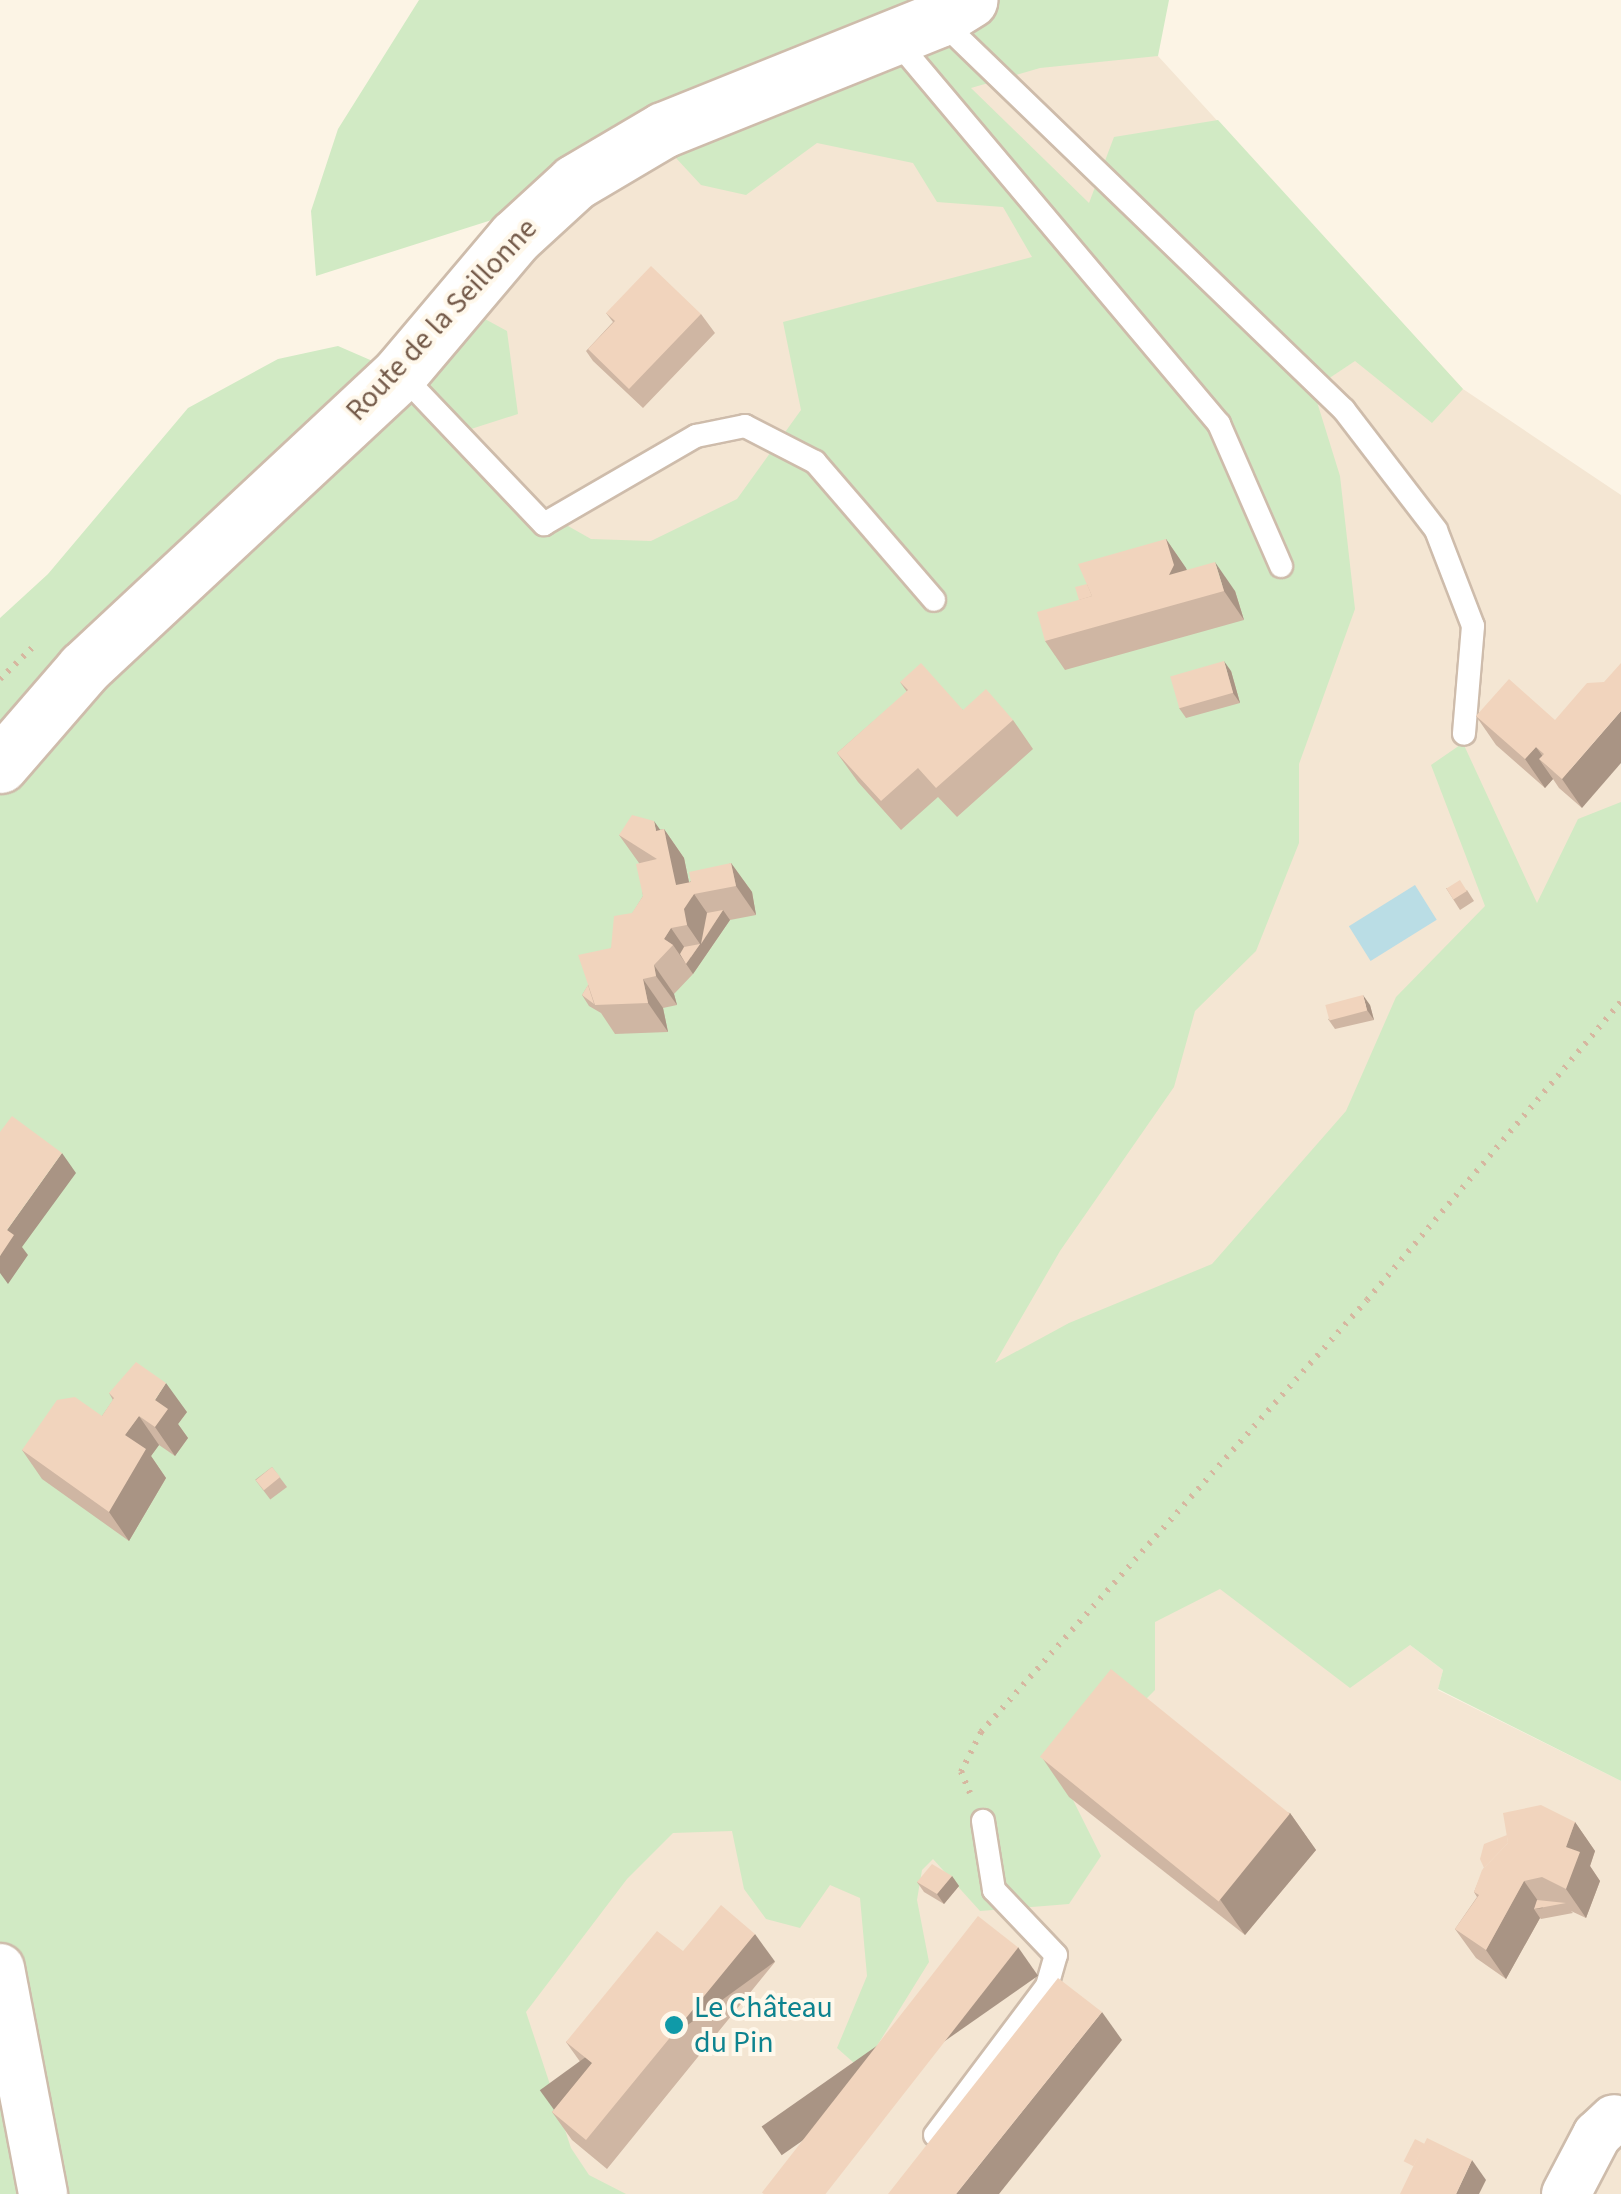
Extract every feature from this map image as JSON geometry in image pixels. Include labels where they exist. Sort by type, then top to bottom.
[{"type":"street","name":"Route de la Seillonne","points":[[0,765],[84,668],[400,373],[515,237],[574,182],[663,130],[934,19]]},
{"type":"street","points":[[0,1968],[43,2194]]},
{"type":"street","points":[[1566,2194],[1596,2134],[1614,2119]]},
{"type":"lane","points":[[934,19],[1219,424],[1282,566]]},
{"type":"lane","points":[[934,19],[1344,410],[1436,530],[1473,626],[1464,734]]},
{"type":"lane","points":[[400,373],[544,524],[696,436],[745,426],[815,462],[934,600]]},
{"type":"lane","points":[[915,2162],[1048,1986],[1056,1955],[994,1890],[982,1821]]},
{"type":"path","points":[[982,1821],[961,1772],[981,1732],[1367,1300],[1621,1002]]},
{"type":"shaded area","points":[[1024,0],[1158,56],[1463,389],[1621,495],[1621,1010],[1410,1645],[1443,1670],[1438,1690],[1621,1781],[1621,2194],[0,2194],[333,417],[486,227],[638,116]]},
{"type":"green space","points":[[419,0],[1169,0],[1158,56],[1040,68],[971,88],[1089,203],[1114,137],[1218,120],[1463,389],[1432,423],[1355,361],[1313,389],[1340,476],[1355,609],[1299,764],[1299,843],[1256,951],[1195,1011],[1174,1087],[1060,1251],[995,1363],[1069,1323],[1212,1264],[1346,1111],[1396,997],[1485,906],[1431,765],[1463,743],[1537,903],[1578,819],[1621,802],[1621,1781],[1438,1689],[1443,1670],[1410,1645],[1350,1688],[1220,1589],[1155,1622],[1155,1690],[1064,1782],[1101,1856],[1069,1904],[980,1911],[933,1859],[922,1870],[917,1900],[929,1962],[862,2070],[837,2048],[867,1976],[860,1898],[830,1885],[800,1928],[766,1919],[744,1889],[732,1831],[673,1833],[627,1879],[526,2012],[571,2148],[589,2175],[626,2194],[67,2194],[42,2118],[33,2194],[0,2194],[0,618],[48,574],[188,408],[278,359],[338,346],[414,379],[472,312],[507,331],[518,414],[471,429],[492,483],[591,539],[651,541],[737,499],[801,410],[783,322],[1032,257],[1003,207],[937,202],[913,163],[817,143],[746,195],[701,185],[638,117],[498,218],[316,276],[311,211],[338,129]]},
{"type":"water","points":[[1415,885],[1437,920],[1371,961],[1349,926]]},
{"type":"building","points":[[651,266],[701,314],[629,389],[588,349],[615,321],[606,313]]},
{"type":"building","points":[[1166,539],[1174,565],[1169,575],[1215,562],[1224,591],[1045,641],[1037,612],[1092,596],[1078,564]]},
{"type":"building","points":[[1087,584],[1092,596],[1079,600],[1075,587]]},
{"type":"building","points":[[1224,661],[1233,693],[1179,708],[1170,676]]},
{"type":"building","points":[[921,663],[963,710],[986,689],[1013,720],[936,788],[918,768],[881,801],[837,753],[908,690],[900,682]]},
{"type":"building","points":[[1621,663],[1621,711],[1562,779],[1539,759],[1544,754],[1536,747],[1525,759],[1476,716],[1509,679],[1555,720],[1587,683],[1604,682]]},
{"type":"building","points":[[632,815],[654,821],[656,831],[664,829],[676,885],[691,882],[689,872],[731,863],[736,886],[694,894],[684,909],[687,925],[671,928],[664,939],[673,945],[654,965],[656,976],[643,979],[648,1003],[595,1005],[578,955],[611,948],[614,916],[632,913],[643,896],[636,864],[657,859],[619,835]]},
{"type":"building","points":[[1460,880],[1467,891],[1453,900],[1446,888]]},
{"type":"building","points":[[723,910],[701,944],[707,913]]},
{"type":"building","points":[[700,944],[686,964],[680,954],[684,947]]},
{"type":"building","points":[[588,985],[594,1004],[582,995]]},
{"type":"building","points":[[1363,995],[1367,1010],[1329,1021],[1325,1005]]},
{"type":"building","points":[[12,1116],[62,1153],[7,1230],[14,1235],[0,1256],[0,1132]]},
{"type":"building","points":[[136,1362],[166,1383],[155,1400],[168,1409],[155,1427],[139,1416],[125,1435],[146,1449],[109,1512],[22,1450],[57,1400],[75,1397],[102,1416],[114,1398],[109,1393]]},
{"type":"building","points":[[272,1467],[280,1477],[264,1490],[256,1480]]},
{"type":"building","points":[[1111,1669],[1290,1814],[1219,1902],[1040,1757]]},
{"type":"building","points":[[1541,1805],[1575,1822],[1566,1847],[1580,1852],[1566,1889],[1542,1877],[1524,1881],[1486,1950],[1455,1929],[1479,1895],[1474,1892],[1482,1870],[1508,1843],[1503,1813]]},
{"type":"building","points":[[1507,1835],[1508,1843],[1484,1868],[1480,1859],[1484,1844]]},
{"type":"building","points":[[932,1864],[952,1876],[937,1894],[917,1882]]},
{"type":"building","points":[[1537,1900],[1566,1903],[1534,1909]]},
{"type":"building","points":[[721,1905],[755,1934],[586,2140],[552,2112],[592,2063],[566,2042],[657,1931],[683,1951]]},
{"type":"building","points":[[978,1916],[1018,1947],[826,2194],[762,2193]]},
{"type":"building","points":[[1058,1978],[1102,2012],[956,2194],[888,2194]]},
{"type":"building","points":[[1427,2138],[1472,2160],[1456,2194],[1400,2194]]},
{"type":"building","points":[[1415,2139],[1425,2144],[1413,2166],[1404,2161]]},
{"type":"place","name":"Le Château du Pin","points":[[674,2025]]}]
